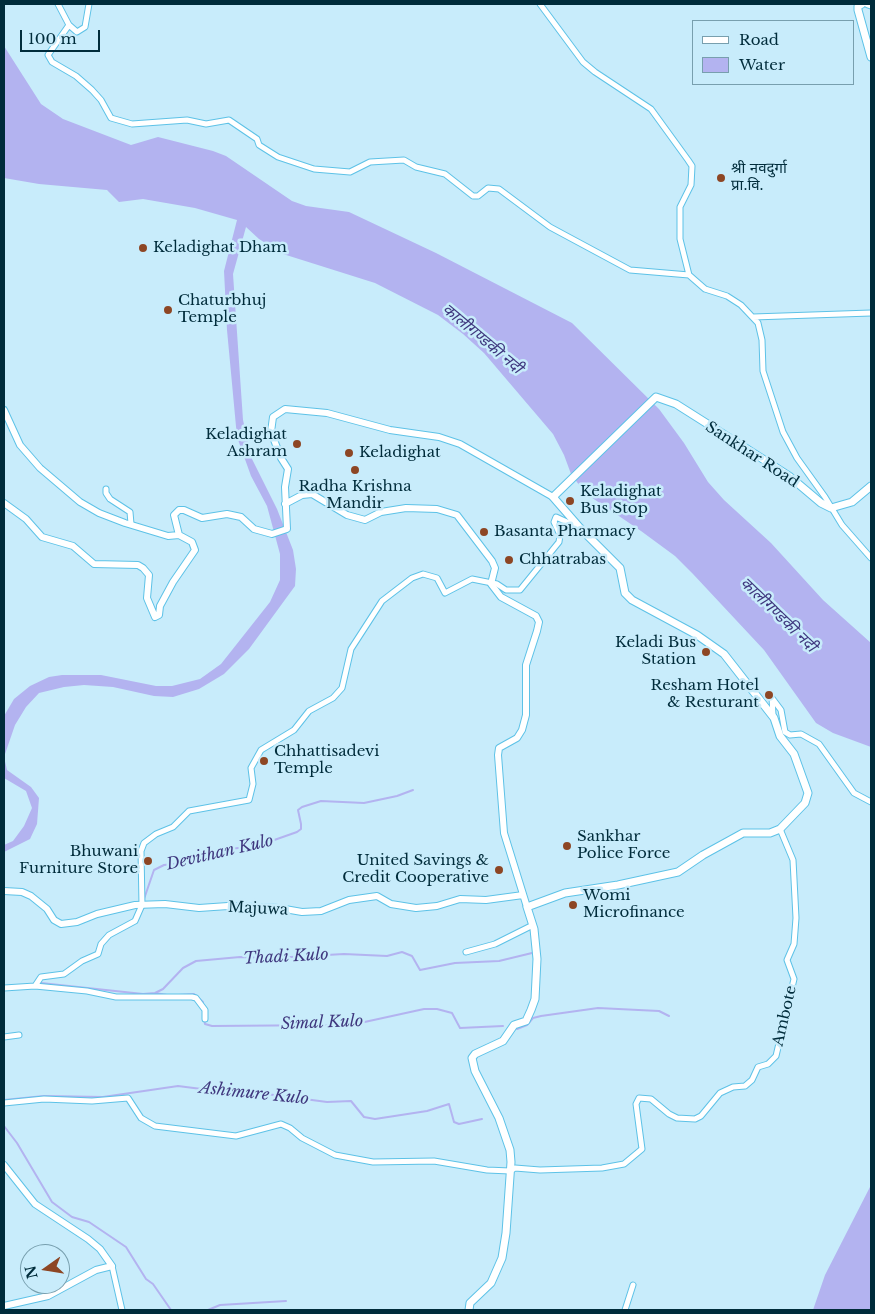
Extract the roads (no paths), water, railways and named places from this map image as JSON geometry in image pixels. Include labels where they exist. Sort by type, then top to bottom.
[{"type":"main road","points":[[862,4],[858,6],[858,10],[871,57]]},
{"type":"main road","name":"Sankhar Road","points":[[553,496],[656,397],[676,404],[689,415],[790,476],[821,503],[831,508]]},
{"type":"main road","points":[[831,508],[852,502],[871,486]]},
{"type":"main road","points":[[468,1310],[470,1303],[491,1283],[502,1258],[506,1233],[510,1171],[508,1144],[496,1112],[474,1071],[472,1058],[503,1041],[514,1025],[523,1023],[529,1016],[535,999],[537,974],[536,942],[527,907],[565,893],[618,885],[678,872],[743,834],[770,833],[780,829],[805,803],[808,793],[794,754],[780,736],[774,718],[724,654],[697,635],[632,600],[625,593],[620,568],[580,528],[553,496]]},
{"type":"street","points":[[58,4],[69,25],[77,32],[85,27],[89,4]]},
{"type":"street","points":[[540,4],[583,62],[650,109],[692,166],[691,185],[680,207],[682,246],[689,275],[705,289],[728,296],[758,323],[762,340],[763,371],[783,432],[801,466],[825,497],[842,526],[871,558]]},
{"type":"street","points":[[69,25],[48,55],[52,62],[76,76],[92,90],[101,100],[111,118],[132,124],[187,120],[206,124],[229,120],[257,139],[259,145],[278,157],[314,169],[350,172],[370,162],[404,160],[416,167],[441,172],[473,196],[478,196],[488,188],[499,189],[550,227],[630,270],[689,275]]},
{"type":"street","points":[[753,317],[871,313]]},
{"type":"street","points":[[179,535],[174,515],[179,510],[184,510],[202,518],[227,514],[241,517],[254,529],[272,534],[286,530],[285,478],[288,469],[280,458],[271,432],[273,417],[284,409],[290,408],[327,413],[390,430],[439,437],[460,444],[553,496]]},
{"type":"street","points":[[4,410],[20,445],[40,468],[80,502],[99,513],[131,524],[168,536],[179,535],[192,542],[195,550],[173,582],[160,606],[159,615],[154,618],[146,598],[149,575],[143,568],[138,565],[94,564],[73,546],[42,537],[26,519],[4,503]]},
{"type":"street","points":[[106,488],[106,493],[110,499],[130,512],[131,524]]},
{"type":"street","points":[[285,504],[294,498],[312,494],[347,515],[365,520],[381,512],[406,508],[437,509],[457,515],[495,568],[491,584]]},
{"type":"street","points":[[35,985],[41,977],[64,974],[82,961],[98,954],[101,944],[109,935],[135,921],[142,905],[141,851],[144,843],[156,834],[173,826],[189,811],[249,800],[253,784],[251,768],[261,750],[294,730],[309,711],[329,701],[342,688],[351,649],[382,601],[412,578],[423,574],[437,578],[445,593],[472,579],[496,584],[512,591],[520,590],[559,542],[560,535],[554,522],[556,517],[580,528]]},
{"type":"street","points":[[491,584],[501,597],[532,613],[539,622],[526,665],[526,715],[522,730],[517,738],[499,748],[498,755],[504,833],[527,907]]},
{"type":"street","points":[[774,718],[772,698],[781,710],[785,732],[790,735],[801,734],[819,744],[854,793],[871,802]]},
{"type":"street","name":"Ambote","points":[[510,1171],[514,1168],[540,1170],[602,1168],[627,1163],[630,1157],[642,1149],[636,1104],[639,1098],[651,1099],[677,1118],[695,1119],[701,1116],[720,1093],[745,1086],[752,1080],[758,1067],[768,1064],[776,1056],[794,979],[787,960],[794,944],[796,918],[793,860],[780,829]]},
{"type":"street","name":"Majuwa","points":[[4,891],[22,892],[31,896],[47,909],[54,920],[61,924],[77,922],[97,914],[142,905],[165,904],[199,908],[228,906],[279,908],[302,912],[321,911],[350,900],[377,896],[391,904],[416,908],[437,906],[460,899],[486,900],[523,895]]},
{"type":"street","points":[[466,952],[495,944],[533,925]]},
{"type":"street","points":[[4,988],[35,985],[87,990],[116,997],[192,996],[205,1010],[205,1019]]},
{"type":"street","points":[[4,1036],[18,1035]]},
{"type":"street","points":[[4,1104],[44,1099],[92,1101],[128,1098],[140,1118],[155,1126],[236,1136],[281,1124],[290,1128],[302,1138],[335,1155],[373,1162],[434,1161],[487,1170],[510,1171]]},
{"type":"street","points":[[4,1166],[34,1204],[88,1239],[112,1266],[122,1310]]},
{"type":"street","points":[[4,1306],[14,1308],[48,1296],[96,1270],[112,1266]]},
{"type":"street","points":[[625,1310],[633,1285]]},
{"type":"water","name":"कालीगण्डकी नदी","points":[[4,46],[41,104],[63,119],[131,145],[158,137],[226,156],[292,201],[306,206],[349,212],[436,253],[572,323],[659,409],[684,443],[708,482],[724,500],[771,543],[823,600],[871,643],[871,747],[833,733],[816,723],[764,650],[675,556],[585,493],[571,474],[553,434],[484,353],[463,334],[438,315],[375,283],[283,254],[259,239],[246,227],[233,274],[243,420],[252,459],[277,509],[293,550],[296,569],[295,586],[249,649],[224,674],[199,689],[173,697],[154,696],[113,687],[84,685],[64,687],[39,693],[26,707],[15,725],[4,757],[4,716],[14,699],[30,686],[49,677],[101,675],[156,686],[172,686],[200,679],[221,664],[270,602],[280,580],[280,554],[267,506],[251,476],[237,437],[227,330],[224,271],[237,220],[195,208],[143,199],[119,202],[107,190],[39,184],[4,178]]},
{"type":"water","points":[[4,757],[7,770],[31,787],[39,798],[37,824],[30,839],[4,852],[4,845],[13,841],[24,826],[32,808],[26,791],[4,778]]},
{"type":"water","points":[[871,1185],[871,1310],[813,1310],[825,1275]]},
{"type":"waterway","name":"Devithan Kulo","points":[[144,899],[154,870],[164,865],[199,861],[209,852],[260,845],[297,832],[301,829],[298,810],[302,807],[321,801],[364,803],[397,796],[413,790]]},
{"type":"waterway","name":"Thadi Kulo","points":[[41,983],[143,994],[155,993],[163,989],[183,968],[196,961],[240,957],[273,958],[344,954],[387,956],[402,952],[412,956],[420,970],[455,963],[499,961],[532,953]]},
{"type":"waterway","name":"Thadi Kulo","points":[[155,993],[167,995]]},
{"type":"waterway","name":"Simal Kulo","points":[[179,995],[194,994],[203,1002],[203,1005]]},
{"type":"waterway","name":"Simal Kulo","points":[[517,1029],[527,1025],[533,1018],[598,1008],[659,1011],[669,1016]]},
{"type":"waterway","name":"Simal Kulo","points":[[204,1019],[205,1024],[212,1026],[336,1025],[360,1023],[424,1009],[437,1009],[452,1013],[460,1028],[503,1026]]},
{"type":"waterway","name":"Ashimure Kulo","points":[[4,1100],[44,1096],[103,1097],[178,1086],[225,1092],[244,1091],[327,1102],[351,1101],[364,1117],[375,1119],[427,1111],[449,1104],[454,1122],[459,1124],[482,1119]]},
{"type":"waterway","points":[[4,1126],[17,1143],[52,1202],[72,1217],[89,1222],[126,1247],[146,1279],[153,1284],[171,1310]]},
{"type":"waterway","points":[[208,1310],[220,1305],[286,1301]]},
{"type":"place","name":"श्री नवदुर्गा प्रा.वि.","points":[[721,178]]},
{"type":"place","name":"Keladighat Dham","points":[[143,248]]},
{"type":"place","name":"Chaturbhuj Temple","points":[[168,310]]},
{"type":"place","name":"Keladighat Ashram","points":[[297,444]]},
{"type":"place","name":"Keladighat","points":[[349,453]]},
{"type":"place","name":"Radha Krishna Mandir","points":[[355,470]]},
{"type":"place","name":"Keladighat Bus Stop","points":[[570,501]]},
{"type":"place","name":"Basanta Pharmacy","points":[[484,532]]},
{"type":"place","name":"Chhatrabas","points":[[509,560]]},
{"type":"place","name":"Keladi Bus Station","points":[[706,652]]},
{"type":"place","name":"Resham Hotel & Resturant","points":[[769,695]]},
{"type":"place","name":"Chhattisadevi Temple","points":[[264,761]]},
{"type":"place","name":"Sankhar Police Force","points":[[567,846]]},
{"type":"place","name":"Bhuwani Furniture Store","points":[[148,861]]},
{"type":"place","name":"United Savings & Credit Cooperative","points":[[499,870]]},
{"type":"place","name":"Womi Microfinance","points":[[573,905]]}]
